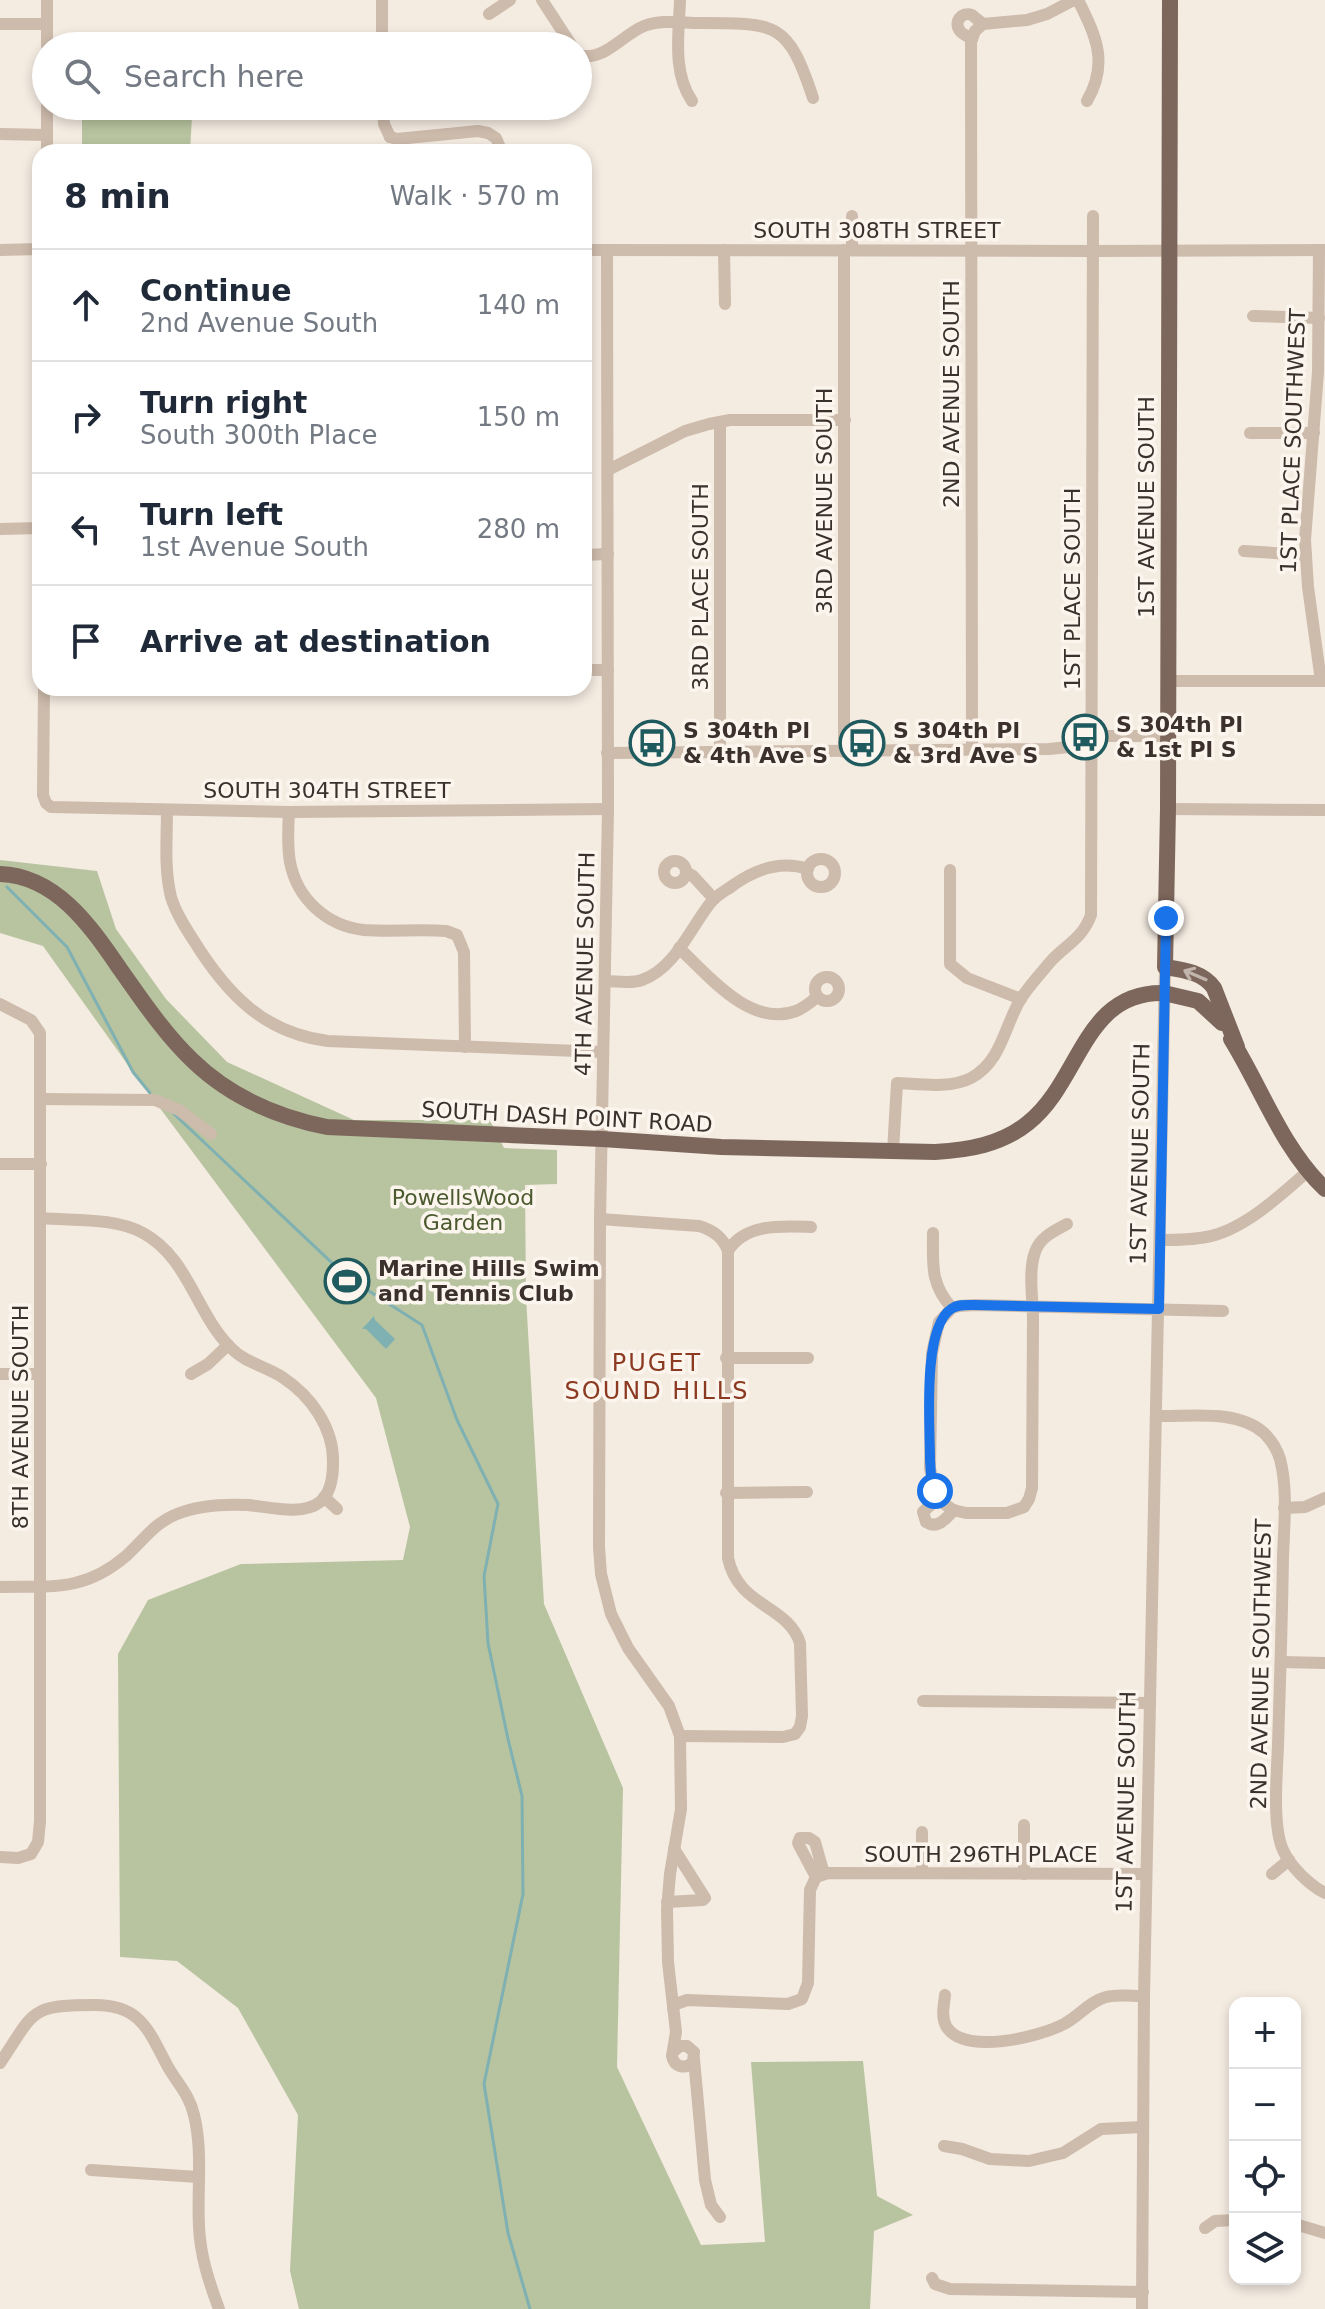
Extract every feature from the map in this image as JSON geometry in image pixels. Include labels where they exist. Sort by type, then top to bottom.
[{"type":"main road","name":"1ST AVENUE SOUTH","points":[[1165,967],[1170,0]]},
{"type":"main road","name":"SOUTH DASH POINT ROAD","points":[[0,874],[31,880],[60,897],[74,910],[180,1048],[209,1075],[263,1107],[327,1127],[721,1147],[962,1150],[989,1145],[1027,1124],[1056,1095],[1091,1032],[1114,1006],[1136,996],[1164,993],[1198,1001],[1222,1023],[1237,1047]]},
{"type":"main road","points":[[1165,967],[1187,971],[1209,981],[1237,1047],[1283,1133],[1307,1172],[1325,1189]]},
{"type":"street","points":[[47,0],[47,32]]},
{"type":"street","points":[[382,0],[382,32]]},
{"type":"street","points":[[489,14],[510,0]]},
{"type":"street","points":[[542,0],[563,32]]},
{"type":"street","points":[[680,0],[680,75],[692,101]]},
{"type":"street","points":[[1076,0],[1094,33],[1099,61],[1097,80],[1087,101]]},
{"type":"street","name":"2ND AVENUE SOUTH","points":[[972,749],[970,251],[977,31],[1033,19],[1076,0]]},
{"type":"street","points":[[592,55],[598,55],[643,26],[656,23],[754,24],[784,32],[797,54],[813,98]]},
{"type":"street","points":[[0,24],[47,24]]},
{"type":"street","points":[[47,120],[47,144]]},
{"type":"street","points":[[384,120],[386,140],[478,131],[493,135],[499,144]]},
{"type":"street","points":[[0,134],[47,135]]},
{"type":"street","name":"3RD AVENUE SOUTH","points":[[844,752],[845,420],[848,250],[852,216]]},
{"type":"street","name":"1ST PLACE SOUTH","points":[[893,1151],[897,1083],[951,1084],[968,1080],[984,1070],[995,1057],[1021,999],[1052,960],[1085,930],[1091,915],[1093,216]]},
{"type":"street","points":[[0,250],[32,249]]},
{"type":"street","name":"SOUTH 308TH STREET","points":[[592,250],[1322,250]]},
{"type":"street","name":"4TH AVENUE SOUTH","points":[[607,250],[608,809],[600,1219],[599,1547],[605,1595],[619,1631],[663,1694],[680,1736],[681,1801],[667,1902],[668,1962],[676,2032],[673,2052]]},
{"type":"street","points":[[724,250],[725,304]]},
{"type":"street","name":"1ST PLACE SOUTHWEST","points":[[1322,250],[1306,555],[1311,617],[1323,681]]},
{"type":"street","points":[[1253,316],[1319,318]]},
{"type":"street","points":[[608,470],[685,431],[720,422],[845,420]]},
{"type":"street","name":"3RD PLACE SOUTH","points":[[720,422],[720,752]]},
{"type":"street","points":[[1250,433],[1314,433]]},
{"type":"street","points":[[0,529],[32,528]]},
{"type":"street","points":[[1244,551],[1306,555]]},
{"type":"street","points":[[592,555],[608,554]]},
{"type":"street","points":[[592,670],[608,670]]},
{"type":"street","points":[[1168,681],[1323,681]]},
{"type":"street","name":"SOUTH 304TH STREET","points":[[44,696],[43,795],[48,806],[289,812],[608,809]]},
{"type":"street","points":[[607,753],[1059,748],[1101,736],[1168,736]]},
{"type":"street","points":[[1168,809],[1325,810]]},
{"type":"street","points":[[167,810],[167,874],[171,896],[180,917],[201,952],[232,991],[257,1014],[282,1029],[328,1041],[603,1052]]},
{"type":"street","points":[[289,812],[289,854],[296,881],[316,909],[337,923],[361,929],[446,931],[461,940],[465,1047]]},
{"type":"street","points":[[605,981],[640,981],[660,969],[714,899],[746,876],[762,869],[794,866],[808,869]]},
{"type":"street","points":[[950,870],[950,964],[967,978],[1021,999]]},
{"type":"street","points":[[686,872],[714,899]]},
{"type":"street","points":[[679,948],[728,993],[757,1010],[788,1013],[817,997]]},
{"type":"street","name":"1ST AVENUE SOUTH","points":[[1142,2309],[1146,1874],[1165,967]]},
{"type":"street","name":"8TH AVENUE SOUTH","points":[[0,1004],[26,1016],[39,1030],[41,1042],[40,1821],[38,1842],[33,1852],[23,1858],[0,1857]]},
{"type":"street","points":[[41,1099],[155,1100],[173,1106],[211,1134]]},
{"type":"street","points":[[0,1164],[41,1164]]},
{"type":"street","points":[[1161,1240],[1210,1237],[1238,1224],[1273,1202],[1307,1172]]},
{"type":"street","points":[[0,1587],[80,1584],[126,1556],[154,1526],[184,1511],[229,1505],[298,1509],[314,1505],[324,1497],[331,1483],[333,1457],[329,1436],[318,1412],[282,1377],[247,1360],[228,1345],[179,1266],[155,1240],[135,1229],[111,1224],[41,1218]]},
{"type":"street","points":[[600,1219],[673,1222],[702,1227],[721,1238],[728,1251],[727,1549],[732,1574],[744,1591],[788,1623],[799,1638],[802,1709],[798,1731],[788,1736],[680,1736]]},
{"type":"street","points":[[1067,1224],[1043,1239],[1035,1250],[1033,1267],[1033,1306],[1032,1488],[1029,1499],[1024,1507],[1007,1513],[966,1513],[945,1504],[932,1484],[930,1468],[931,1369],[939,1322],[952,1308],[965,1305],[1033,1306],[1223,1311]]},
{"type":"street","points":[[728,1251],[736,1240],[750,1232],[811,1227]]},
{"type":"street","points":[[933,1233],[935,1282],[940,1296],[952,1308]]},
{"type":"street","points":[[191,1374],[208,1364],[228,1345]]},
{"type":"street","points":[[726,1358],[808,1358]]},
{"type":"street","points":[[0,1374],[40,1374]]},
{"type":"street","points":[[1157,1416],[1226,1418],[1245,1422],[1262,1431],[1273,1444],[1280,1460],[1284,1508]]},
{"type":"street","points":[[726,1493],[807,1492]]},
{"type":"street","points":[[324,1497],[337,1509]]},
{"type":"street","name":"2ND AVENUE SOUTHWEST","points":[[1325,1498],[1305,1507],[1284,1508],[1277,1778],[1277,1825],[1282,1849],[1310,1882],[1325,1893]]},
{"type":"street","points":[[945,1504],[939,1524],[926,1522],[923,1512],[945,1504]]},
{"type":"street","points":[[1281,1662],[1325,1663]]},
{"type":"street","points":[[923,1701],[1150,1703]]},
{"type":"street","points":[[1024,1825],[1024,1874]]},
{"type":"street","points":[[922,1832],[922,1872]]},
{"type":"street","points":[[667,1902],[705,1898],[674,1849]]},
{"type":"street","points":[[1272,1874],[1289,1860]]},
{"type":"street","name":"SOUTH 296TH PLACE","points":[[673,2008],[681,2002],[695,2000],[797,2002],[805,1994],[809,1969],[810,1890],[820,1876],[922,1872],[1146,1874]]},
{"type":"street","points":[[945,1995],[943,2017],[949,2029],[964,2039],[987,2042],[1050,2031],[1106,1997],[1144,1996]]},
{"type":"street","points":[[0,2063],[27,2021],[40,2011],[56,2007],[116,2006],[129,2011],[149,2030],[188,2096],[197,2133],[201,2246],[219,2309]]},
{"type":"street","points":[[676,2032],[694,2052],[705,2180],[711,2205],[720,2217]]},
{"type":"street","points":[[687,2046],[680,2046],[673,2052],[675,2063],[695,2077],[698,2084]]},
{"type":"street","points":[[682,2067],[689,2066],[694,2059]]},
{"type":"street","points":[[944,2146],[990,2159],[1029,2161],[1063,2153],[1101,2129],[1142,2127]]},
{"type":"street","points":[[91,2170],[198,2177]]},
{"type":"street","points":[[1205,2228],[1215,2221],[1229,2220]]},
{"type":"street","points":[[1301,2226],[1325,2233]]},
{"type":"street","points":[[932,2278],[935,2284],[950,2289],[1143,2292]]},
{"type":"green space","points":[[82,120],[192,120],[190,144],[82,144]]},
{"type":"green space","name":"PowellsWood Garden","points":[[0,860],[97,871],[116,929],[166,999],[227,1062],[354,1120],[490,1120],[504,1148],[557,1150],[557,1184],[525,1185],[526,1297],[544,1604],[623,1788],[617,2067],[701,2245],[765,2242],[751,2062],[863,2061],[877,2196],[913,2215],[874,2231],[870,2309],[299,2309],[290,2271],[298,2115],[238,2008],[177,1961],[120,1957],[118,1654],[148,1600],[241,1564],[403,1560],[410,1527],[376,1398],[43,946],[0,933]]},
{"type":"water","points":[[374,1316],[395,1339],[386,1349],[366,1329],[362,1329]]},
{"type":"waterway","points":[[7,887],[67,947],[133,1072],[150,1093]]},
{"type":"waterway","points":[[173,1113],[347,1277],[422,1325],[457,1420],[498,1504],[484,1576],[488,1643],[522,1796],[523,1894],[484,2084],[508,2233],[530,2309]]},
{"type":"place","name":"S 304th Pl & 1st Pl S","points":[[1085,737]]},
{"type":"place","name":"S 304th Pl & 4th Ave S","points":[[652,743]]},
{"type":"place","name":"S 304th Pl & 3rd Ave S","points":[[862,743]]},
{"type":"place","name":"Marine Hills Swim and Tennis Club","points":[[347,1281]]},
{"type":"district","name":"PUGET SOUND HILLS","points":[[657,1377]]},
{"type":"route","points":[[935,1491],[930,1460],[932,1353],[939,1322],[952,1308],[975,1305],[1159,1309],[1166,918]]}]
